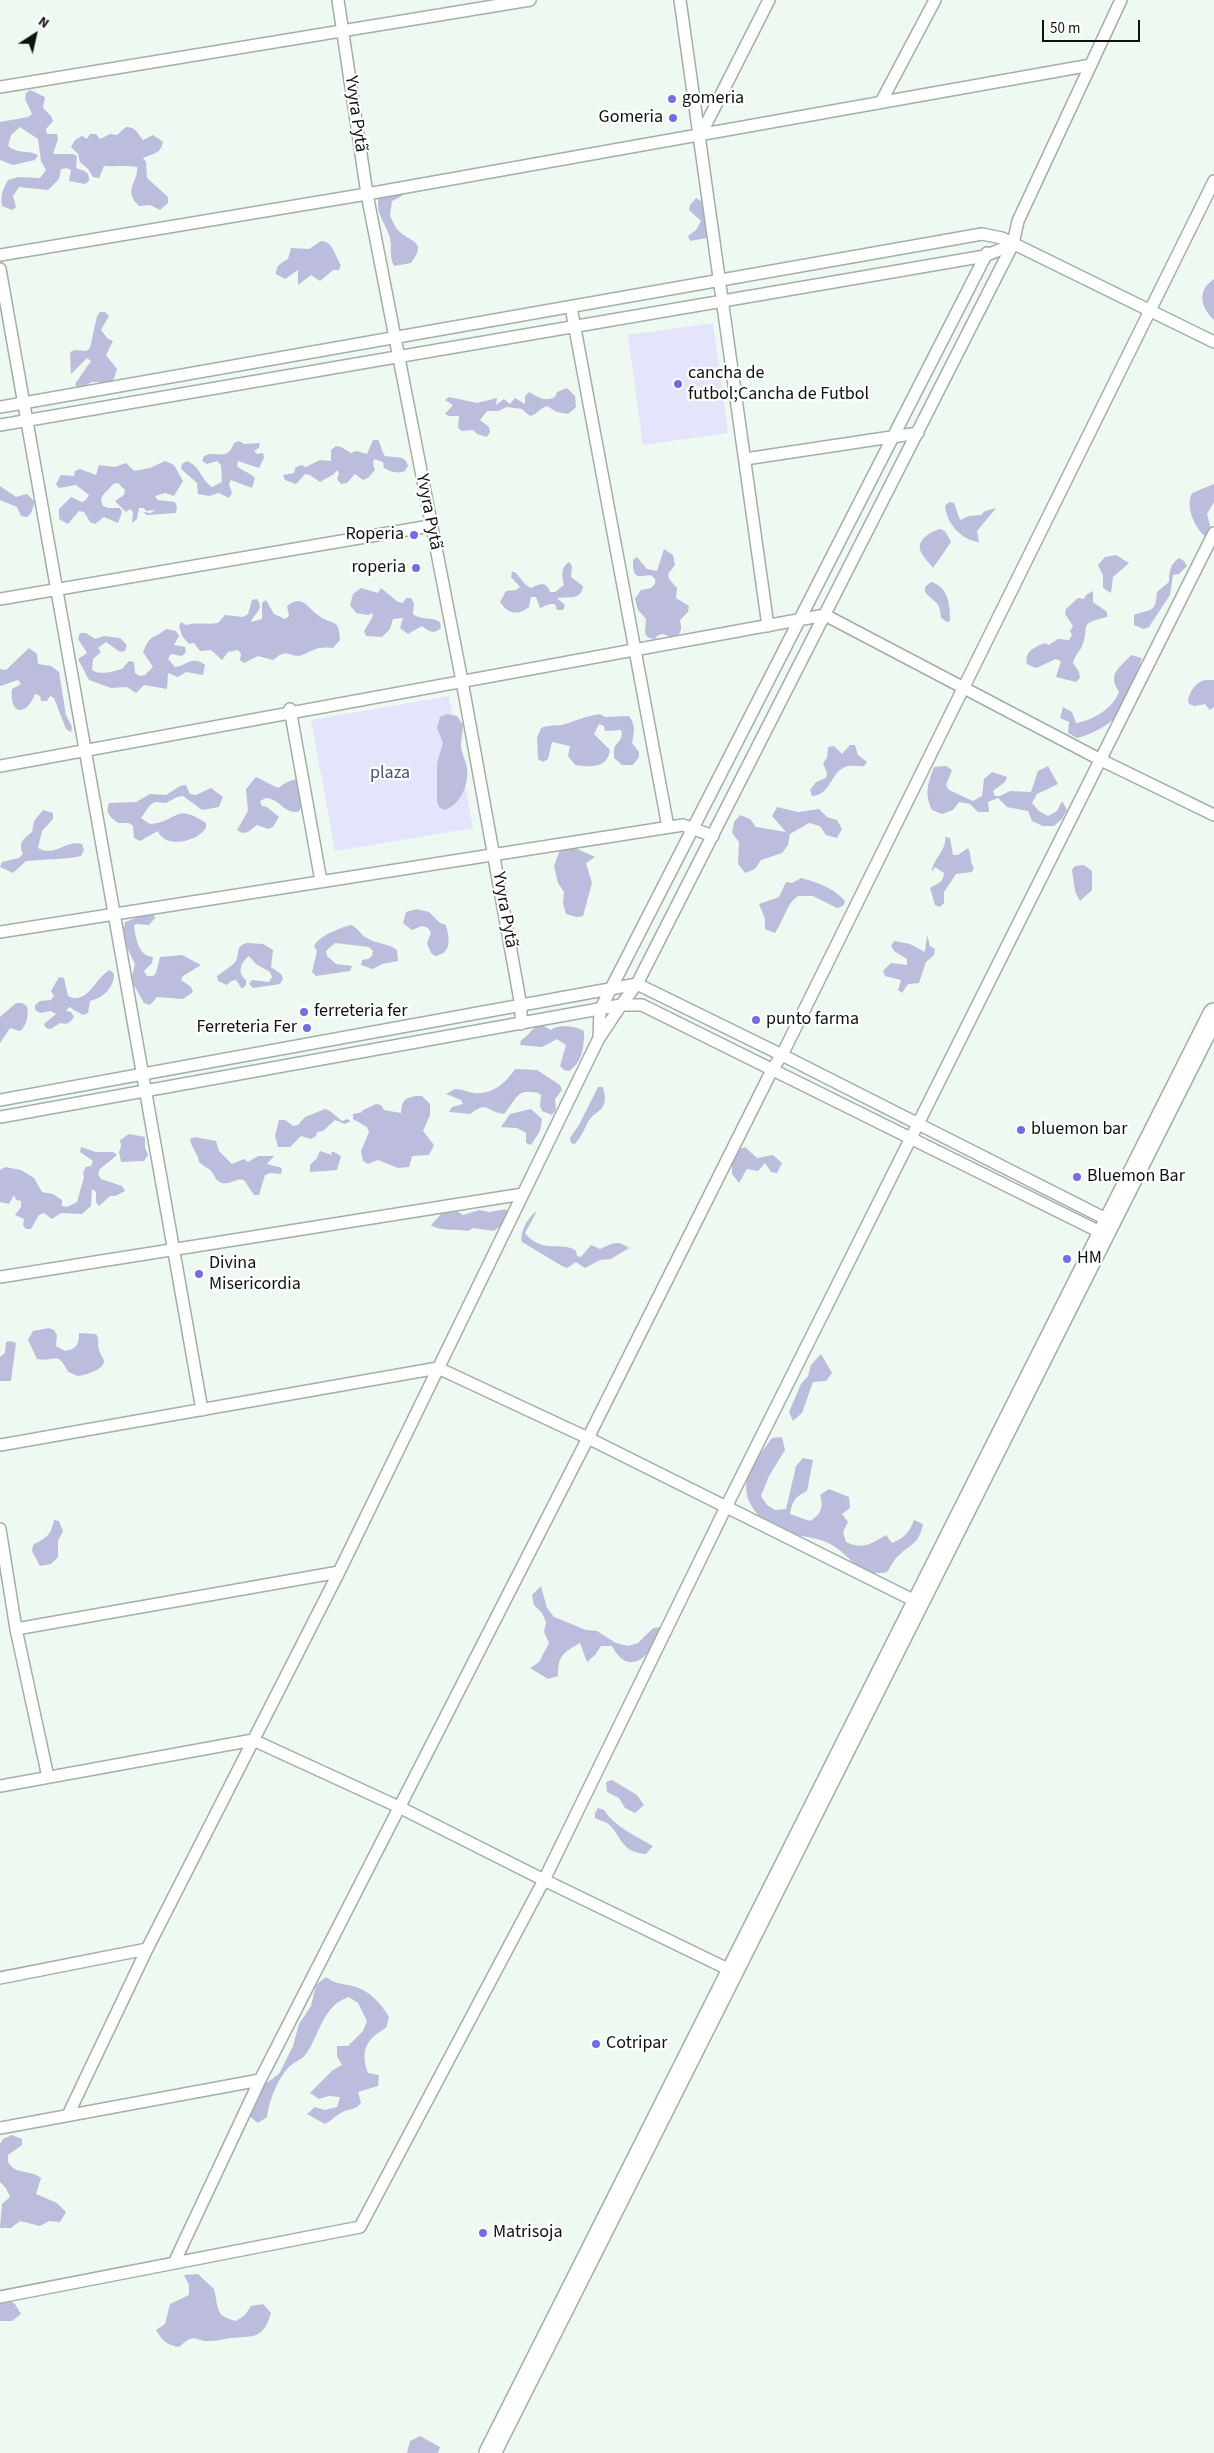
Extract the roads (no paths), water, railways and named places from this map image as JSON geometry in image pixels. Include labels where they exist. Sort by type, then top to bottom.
[{"type":"highway","points":[[490,2453],[734,1972],[917,1602],[1214,1014]]},
{"type":"street","name":"Yvyra Pytã","points":[[338,0],[367,194],[430,526],[462,681],[521,1006],[522,1024]]},
{"type":"street","points":[[0,87],[530,0]]},
{"type":"street","points":[[680,0],[768,626]]},
{"type":"street","points":[[700,136],[770,0]]},
{"type":"street","points":[[881,102],[935,0]]},
{"type":"street","points":[[68,2115],[147,1949],[338,1572],[598,1040],[637,984],[1013,244],[1018,221],[1121,0]]},
{"type":"street","points":[[0,255],[367,194],[1091,66]]},
{"type":"street","points":[[174,2263],[260,2080],[588,1438],[773,1068],[782,1055],[1148,311],[1214,182]]},
{"type":"street","points":[[598,1040],[600,1010],[694,829],[891,437],[985,256],[1018,221]]},
{"type":"street","points":[[0,407],[982,234],[1002,238],[1214,342]]},
{"type":"street","points":[[0,425],[985,256],[1013,244]]},
{"type":"street","points":[[0,269],[202,1410]]},
{"type":"street","points":[[571,307],[668,827]]},
{"type":"street","points":[[745,459],[918,433]]},
{"type":"street","points":[[0,599],[430,526]]},
{"type":"street","points":[[0,2297],[360,2227],[544,1880],[726,1507],[1214,533]]},
{"type":"street","points":[[0,766],[290,711],[825,615],[1101,760],[1214,815]]},
{"type":"street","points":[[290,711],[321,880]]},
{"type":"street","points":[[0,932],[321,880],[668,827],[683,825],[713,836]]},
{"type":"street","points":[[0,1100],[142,1076],[637,984],[917,1124],[1107,1228]]},
{"type":"street","points":[[0,1117],[621,1005],[642,1005],[773,1068],[910,1138],[1107,1228]]},
{"type":"street","points":[[0,1277],[523,1194]]},
{"type":"street","points":[[0,1445],[438,1368],[588,1438],[917,1602]]},
{"type":"street","points":[[0,1529],[16,1630],[48,1777]]},
{"type":"street","points":[[16,1630],[338,1572]]},
{"type":"street","points":[[0,1786],[253,1740],[399,1807],[734,1972]]},
{"type":"street","points":[[0,1978],[147,1949]]},
{"type":"street","points":[[0,2128],[260,2080]]},
{"type":"place","name":"gomeria","points":[[672,99]]},
{"type":"place","name":"Gomeria","points":[[673,118]]},
{"type":"place","name":"cancha de futbol;Cancha de Futbol","points":[[678,384]]},
{"type":"place","name":"Roperia","points":[[414,535]]},
{"type":"place","name":"roperia","points":[[416,568]]},
{"type":"place","name":"ferreteria fer","points":[[304,1012]]},
{"type":"place","name":"punto farma","points":[[756,1020]]},
{"type":"place","name":"Ferreteria Fer","points":[[307,1028]]},
{"type":"place","name":"bluemon bar","points":[[1021,1130]]},
{"type":"place","name":"Bluemon Bar","points":[[1077,1177]]},
{"type":"place","name":"HM","points":[[1067,1259]]},
{"type":"place","name":"Divina Misericordia","points":[[199,1274]]},
{"type":"place","name":"Cotripar","points":[[596,2044]]},
{"type":"place","name":"Matrisoja","points":[[483,2233]]},
{"type":"park label","name":"plaza","points":[[390,774]]}]
